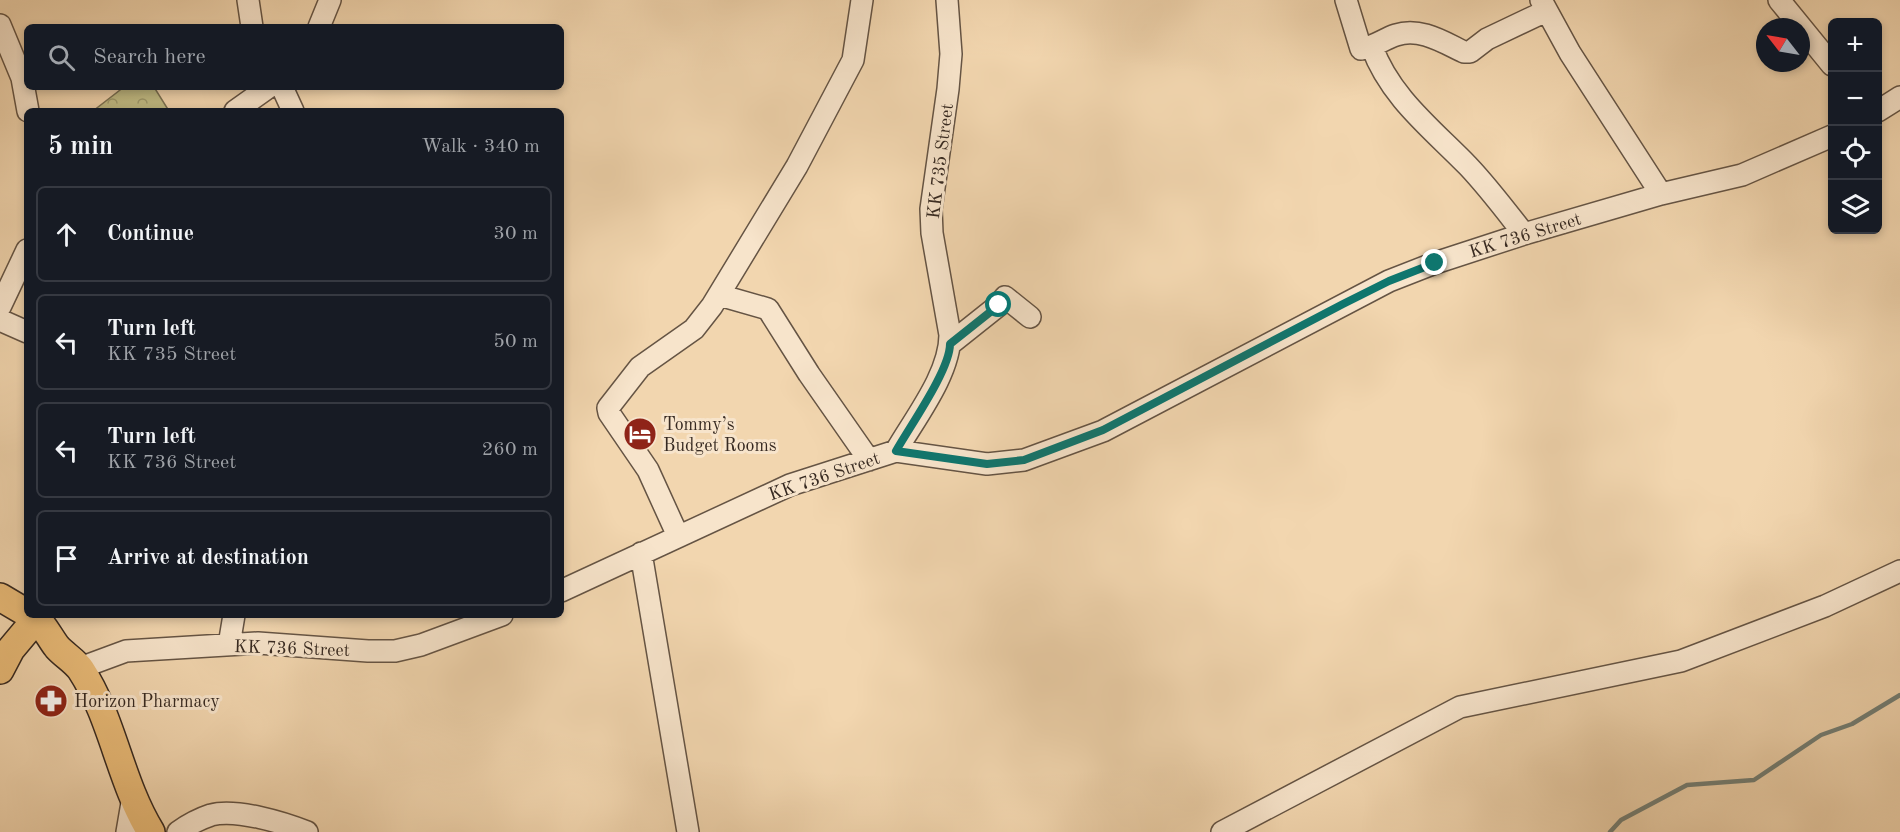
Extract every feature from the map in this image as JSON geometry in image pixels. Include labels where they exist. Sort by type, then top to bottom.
[{"type":"main road","points":[[0,597],[24,610]]},
{"type":"main road","points":[[0,670],[31,618]]},
{"type":"main road","points":[[35,618],[58,648],[80,668],[99,706],[132,797],[150,832]]},
{"type":"street","points":[[248,0],[252,24]]},
{"type":"street","points":[[320,24],[330,0]]},
{"type":"street","points":[[678,536],[648,470],[609,413],[608,408],[640,367],[694,329],[719,295],[797,166],[853,60],[861,0]]},
{"type":"street","name":"KK 735 Street","points":[[896,451],[943,371],[950,351],[946,309],[932,234],[931,209],[951,54],[947,0]]},
{"type":"street","points":[[1346,0],[1361,49],[1372,47],[1398,34],[1422,33],[1464,52],[1470,52],[1487,39],[1543,6],[1661,194]]},
{"type":"street","points":[[1779,0],[1828,59]]},
{"type":"street","points":[[0,25],[22,78],[24,89]]},
{"type":"street","points":[[1372,47],[1378,62],[1411,111],[1470,168],[1524,234]]},
{"type":"street","points":[[24,90],[27,108]]},
{"type":"street","points":[[239,108],[265,90]]},
{"type":"street","points":[[283,90],[292,108]]},
{"type":"street","points":[[1882,108],[1900,97]]},
{"type":"street","name":"KK 736 Street","points":[[564,590],[790,485],[896,451],[987,464],[1024,460],[1103,430],[1389,281],[1435,263],[1524,234],[1661,194],[1742,175],[1828,137]]},
{"type":"street","points":[[0,307],[24,256]]},
{"type":"street","points":[[719,295],[768,309],[809,375],[868,460]]},
{"type":"street","points":[[950,344],[999,305],[1005,297],[1030,317]]},
{"type":"street","points":[[0,320],[24,331]]},
{"type":"street","points":[[641,554],[688,832]]},
{"type":"street","points":[[1222,832],[1460,707],[1681,661],[1825,606],[1900,571]]},
{"type":"street","points":[[229,645],[234,618]]},
{"type":"street","name":"KK 736 Street","points":[[80,668],[126,651],[258,643],[395,651],[421,645],[494,618]]},
{"type":"street","points":[[127,832],[132,797]]},
{"type":"street","points":[[178,832],[213,814],[235,813],[293,826],[307,832]]},
{"type":"green space","points":[[120,90],[156,90],[167,108],[97,108]]},
{"type":"waterway","points":[[1610,832],[1621,820],[1687,785],[1754,780],[1821,735],[1852,724],[1900,695]]},
{"type":"place","name":"Tommy’s Budget Rooms","points":[[640,434]]},
{"type":"place","name":"Horizon Pharmacy","points":[[51,701]]},
{"type":"route","points":[[999,305],[950,344],[943,371],[896,451],[987,464],[1024,460],[1103,430],[1343,304],[1389,281],[1435,263]]}]
